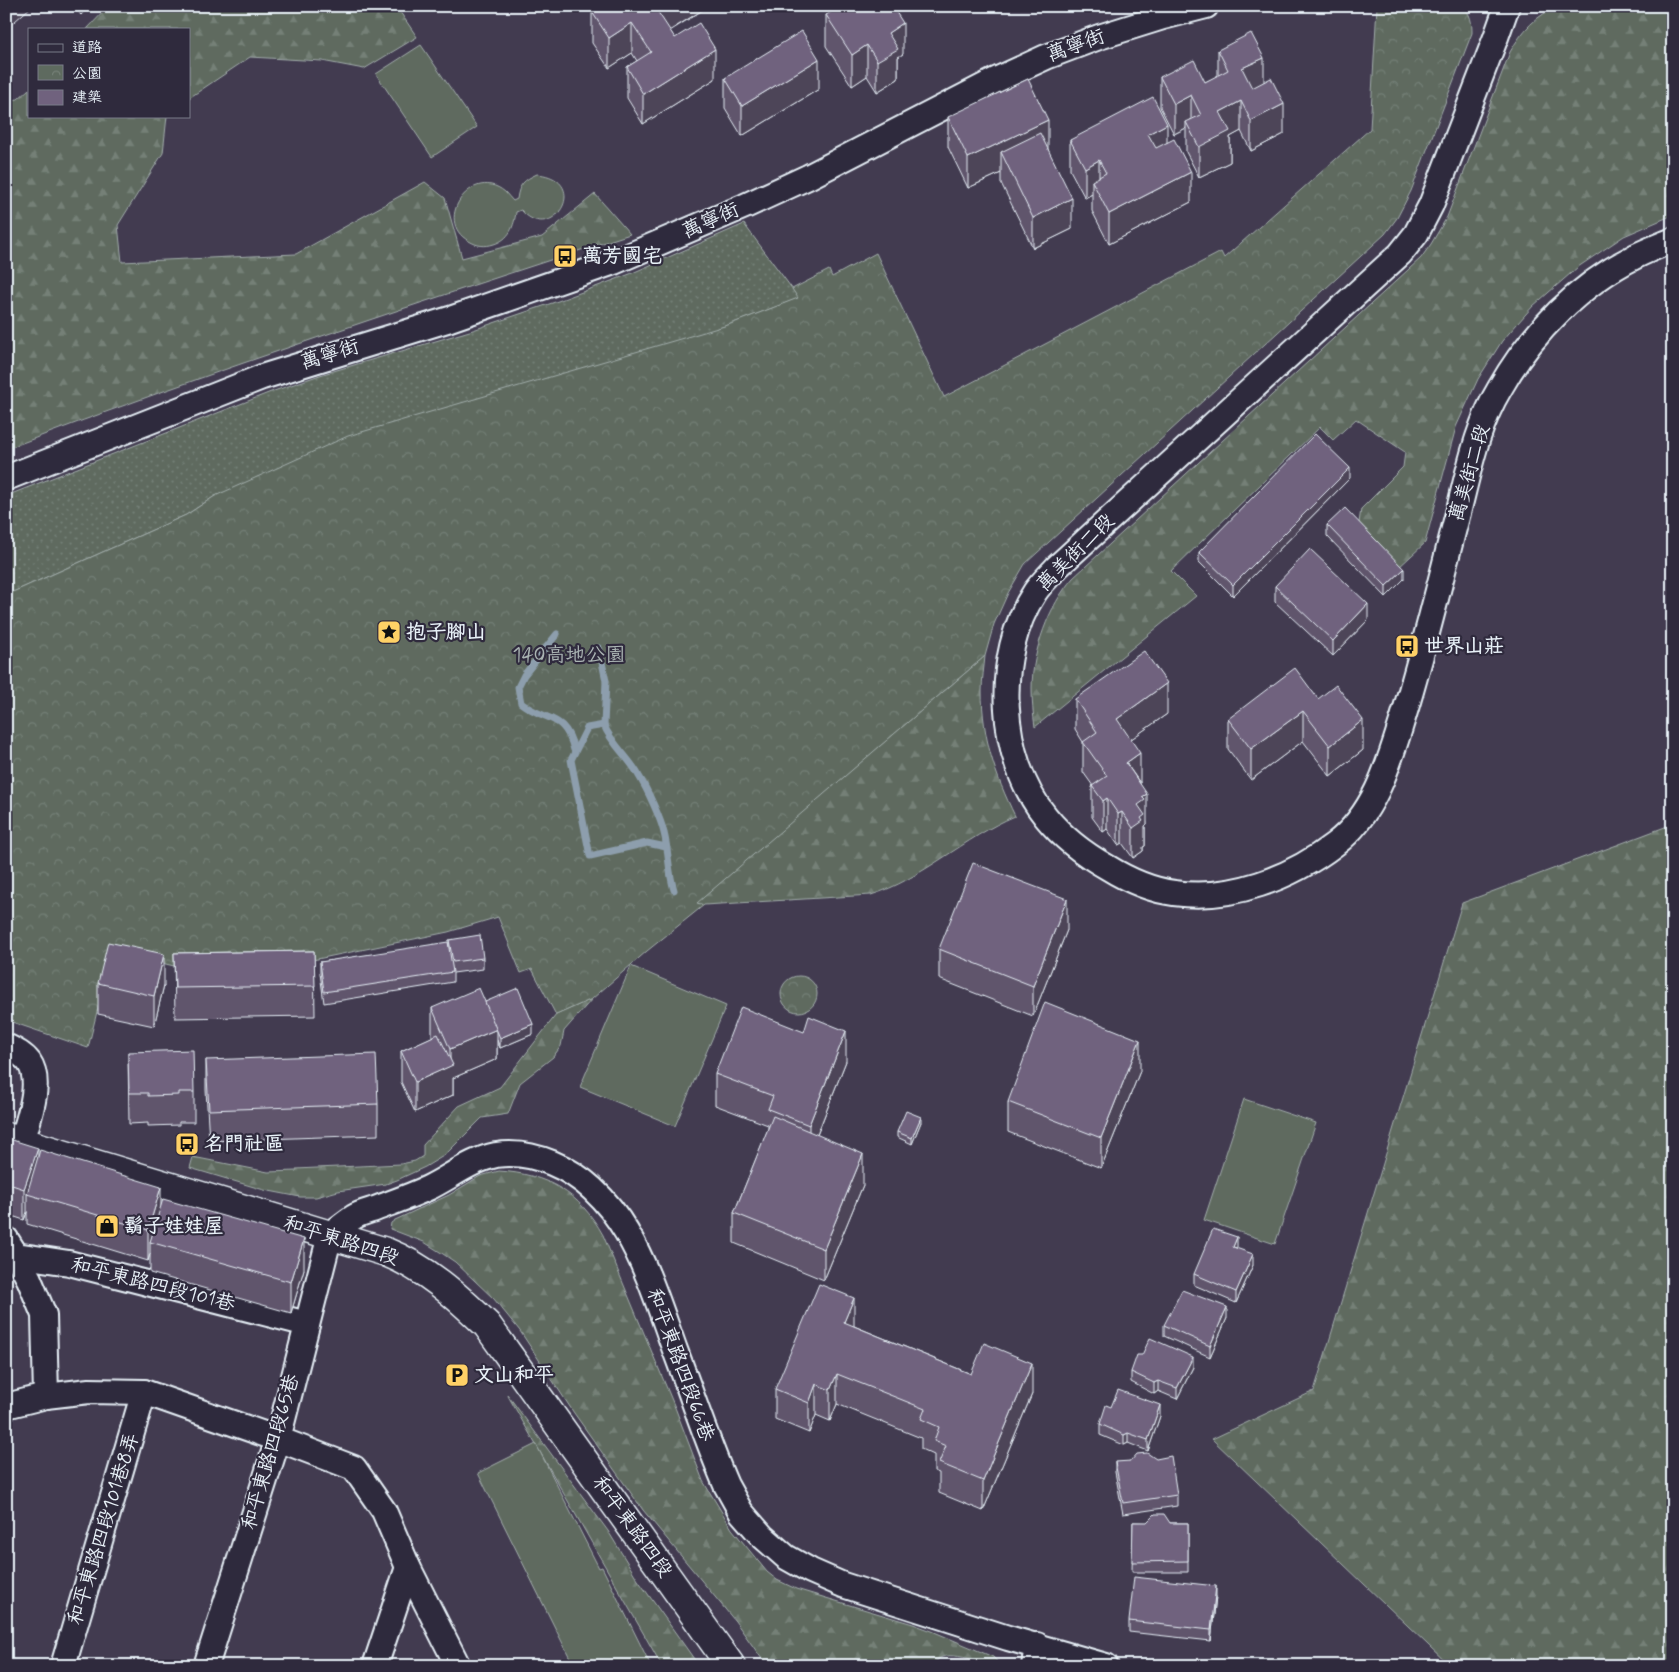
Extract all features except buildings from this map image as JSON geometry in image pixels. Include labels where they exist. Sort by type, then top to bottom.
[{"type":"main road","name":"和平東路四段","points":[[14,1139],[400,1258],[440,1282],[487,1325],[731,1666]]},
{"type":"street","name":"萬寧街","points":[[6,478],[262,377],[450,319],[614,262],[745,206],[996,80],[1046,57],[1099,37],[1206,6]]},
{"type":"street","name":"萬美街二段","points":[[1507,6],[1431,205],[1416,234],[1380,273],[1057,567],[1035,592],[1019,623],[1010,654],[1006,687],[1008,719],[1015,754],[1026,784],[1044,815],[1065,838],[1090,858],[1146,887],[1188,894],[1218,894],[1249,888],[1314,859],[1339,842],[1371,801],[1386,769],[1408,702],[1478,433],[1499,389],[1524,351],[1552,318],[1586,288],[1635,256],[1673,240]]},
{"type":"street","points":[[6,1046],[18,1052],[28,1061],[36,1080],[14,1139]]},
{"type":"street","name":"和平東路四段66巷","points":[[330,1235],[355,1216],[417,1193],[482,1159],[497,1155],[515,1154],[539,1158],[561,1167],[596,1191],[611,1208],[625,1230],[652,1286],[726,1485],[741,1512],[762,1536],[786,1557],[843,1585],[1008,1638],[1035,1656],[1106,1666]]},
{"type":"street","name":"和平東路四段65巷","points":[[206,1666],[278,1439],[330,1235]]},
{"type":"street","points":[[9,1250],[29,1279],[44,1315],[46,1396]]},
{"type":"street","name":"和平東路四段101巷","points":[[9,1250],[307,1324]]},
{"type":"street","points":[[6,1406],[46,1396],[89,1391],[144,1392],[354,1468],[384,1511],[408,1567],[458,1666]]},
{"type":"street","name":"和平東路四段101巷8弄","points":[[63,1666],[144,1392]]},
{"type":"street","points":[[376,1666],[408,1567]]},
{"type":"green space","points":[[109,6],[402,6],[398,9],[417,37],[364,69],[322,61],[250,57],[190,97],[190,28],[88,28]]},
{"type":"green space","name":"140高地公園","points":[[1377,6],[1462,6],[1469,15],[1472,29],[1411,191],[1397,218],[1385,234],[1025,564],[1008,593],[994,624],[985,656],[697,903],[704,905],[592,999],[556,1015],[532,969],[521,973],[498,917],[448,932],[298,963],[174,966],[112,951],[88,1048],[6,1020],[6,595],[186,515],[215,496],[348,436],[728,325],[798,298],[792,289],[829,270],[832,277],[876,253],[944,397],[1221,252],[1224,258],[1370,129]]},
{"type":"green space","points":[[1559,6],[1673,6],[1673,215],[1624,236],[1578,267],[1533,306],[1502,341],[1478,379],[1456,427],[1425,543],[1397,569],[1358,530],[1361,509],[1403,467],[1405,452],[1356,419],[1333,440],[1320,427],[1171,571],[1196,596],[1035,727],[1032,688],[1035,659],[1049,615],[1064,589],[1073,578],[1421,258],[1447,217],[1510,52],[1530,24],[1543,14]]},
{"type":"green space","points":[[421,45],[477,127],[432,157],[376,74]]},
{"type":"green space","points":[[28,90],[28,118],[167,118],[163,153],[118,225],[122,262],[296,254],[425,182],[445,198],[462,258],[542,237],[595,194],[630,234],[395,311],[83,420],[6,449],[6,101],[18,99]]},
{"type":"green space","points":[[537,174],[554,178],[563,187],[565,197],[562,208],[555,216],[545,221],[533,219],[521,210],[516,212],[510,231],[504,239],[494,244],[481,246],[472,243],[459,232],[454,221],[455,209],[461,198],[469,190],[480,185],[492,185],[505,192],[513,201],[517,199],[523,183]]},
{"type":"green space","points":[[744,224],[799,298],[728,325],[215,496],[186,515],[6,595],[6,496],[271,392],[320,375],[473,330],[558,301],[630,274]]},
{"type":"green space","points":[[985,656],[982,691],[987,740],[1001,786],[1015,816],[978,835],[908,879],[871,895],[704,905],[696,903]]},
{"type":"green space","points":[[1673,824],[1673,1666],[1450,1666],[1212,1439],[1314,1391],[1462,903]]},
{"type":"green space","points":[[631,966],[726,1006],[675,1126],[580,1087]]},
{"type":"green space","points":[[799,976],[806,977],[812,981],[816,987],[816,1001],[812,1007],[806,1011],[799,1012],[792,1011],[786,1007],[782,1001],[781,994],[782,987],[786,981],[792,977]]},
{"type":"green space","points":[[592,999],[564,1031],[561,1046],[553,1057],[520,1083],[508,1114],[482,1118],[445,1155],[397,1180],[386,1184],[338,1191],[316,1197],[300,1197],[264,1190],[190,1168],[193,1157],[268,1172],[401,1164],[415,1161],[423,1156],[423,1145],[459,1106],[500,1087],[556,1015]]},
{"type":"green space","points":[[1244,1099],[1316,1123],[1275,1244],[1204,1220]]},
{"type":"green space","points":[[499,1171],[532,1176],[547,1181],[573,1197],[594,1220],[603,1235],[676,1410],[703,1481],[732,1529],[767,1572],[777,1580],[796,1589],[932,1631],[993,1657],[1001,1666],[964,1657],[945,1656],[938,1659],[934,1666],[767,1666],[735,1621],[643,1510],[574,1413],[520,1331],[494,1299],[455,1262],[424,1242],[390,1229],[391,1223],[395,1220],[449,1195],[480,1176]]},
{"type":"green space","points":[[507,1394],[608,1531],[638,1580],[699,1666],[662,1666]]},
{"type":"green space","points":[[536,1444],[599,1568],[602,1567],[651,1666],[574,1666],[478,1473]]},
{"type":"waterway","points":[[557,634],[524,675],[518,687],[521,703],[560,723],[570,738],[574,750]]},
{"type":"waterway","points":[[599,648],[606,681],[604,725]]},
{"type":"waterway","points":[[666,847],[647,843],[590,856],[571,760],[587,728],[604,725],[642,782],[653,804],[666,840],[674,890]]},
{"type":"place","name":"萬芳國宅","points":[[565,256]]},
{"type":"place","name":"抱子腳山","points":[[389,632]]},
{"type":"place","name":"世界山莊","points":[[1407,646]]},
{"type":"place","name":"名門社區","points":[[187,1144]]},
{"type":"place","name":"鬍子娃娃屋","points":[[107,1226]]},
{"type":"place","name":"文山和平","points":[[457,1375]]}]
